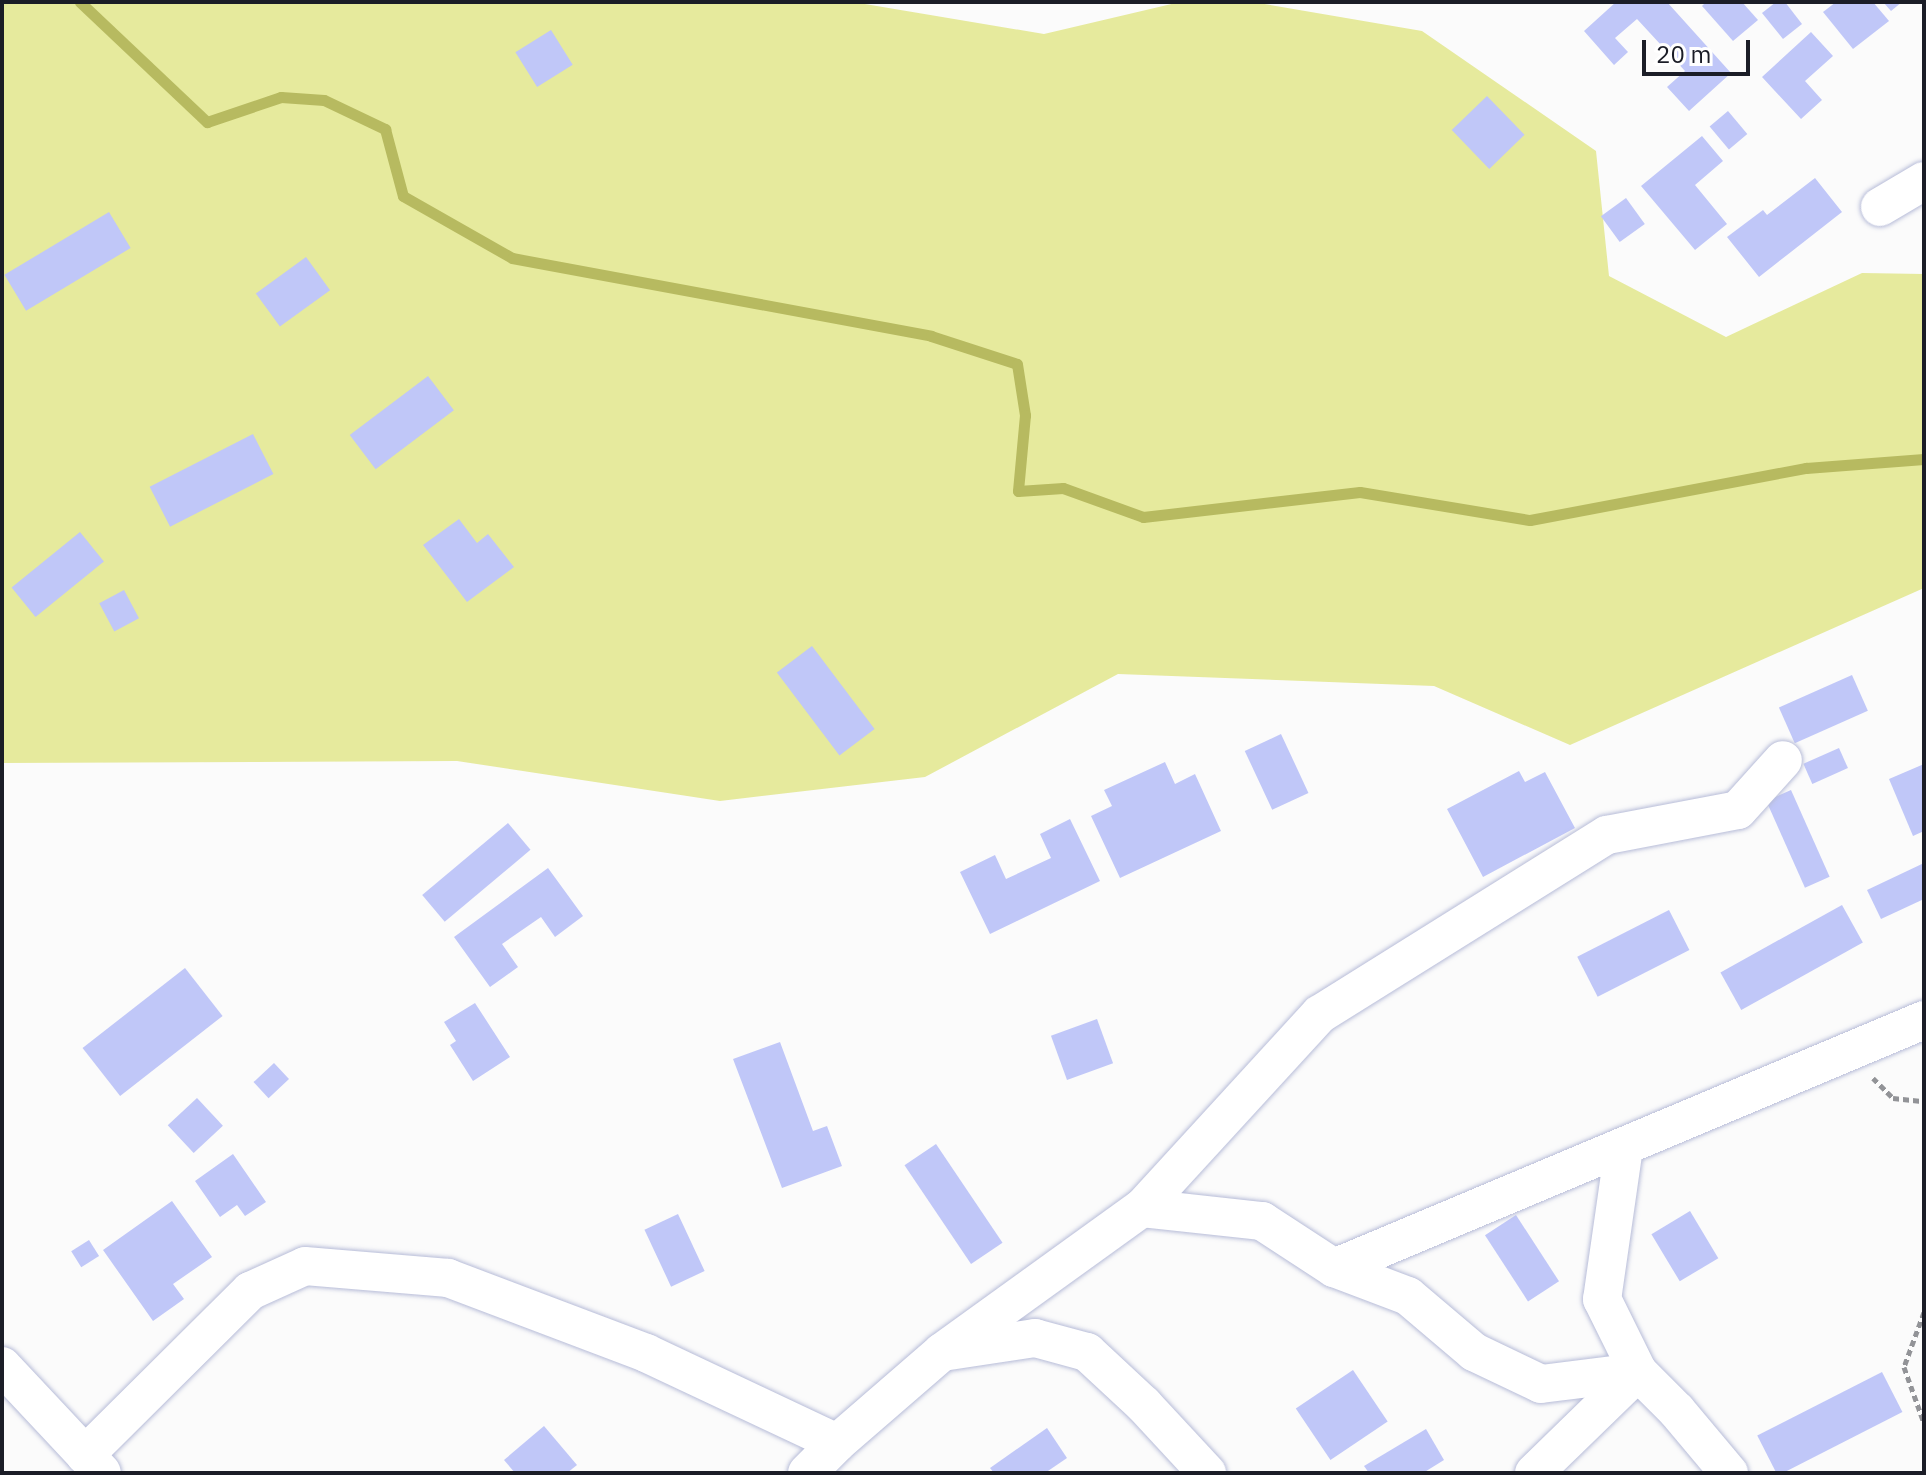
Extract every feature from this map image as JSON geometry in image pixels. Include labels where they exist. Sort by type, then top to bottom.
[{"type":"street","points":[[1880,207],[1924,181]]},
{"type":"street","points":[[807,1473],[942,1352],[1142,1208],[1320,1014],[1607,835],[1738,810],[1783,760]]},
{"type":"street","points":[[1334,1268],[1924,1020]]},
{"type":"street","points":[[1624,1147],[1602,1299],[1638,1372],[1729,1473]]},
{"type":"street","points":[[1142,1208],[1262,1221],[1334,1268],[1408,1296],[1474,1352],[1541,1384],[1638,1372]]},
{"type":"street","points":[[2,1366],[94,1464],[250,1291],[305,1266],[448,1278],[646,1353],[837,1443]]},
{"type":"street","points":[[942,1352],[1035,1338],[1087,1352],[1144,1405],[1207,1473]]},
{"type":"street","points":[[1534,1473],[1638,1372]]},
{"type":"path","points":[[1847,1053],[1893,1098],[1924,1101]]},
{"type":"path","points":[[1924,1312],[1904,1367],[1924,1423]]},
{"type":"green space","points":[[2,2],[853,2],[1044,34],[1180,2],[1253,2],[1422,31],[1596,151],[1609,276],[1726,337],[1862,273],[1924,274],[1924,588],[1570,745],[1434,686],[1118,674],[925,777],[720,801],[457,761],[2,763]]},
{"type":"building","points":[[1616,2],[1667,2],[1731,73],[1689,111],[1667,87],[1685,71],[1637,19],[1615,38],[1628,52],[1614,65],[1584,31]]},
{"type":"building","points":[[1706,2],[1742,2],[1758,20],[1733,41],[1702,6]]},
{"type":"building","points":[[1776,2],[1785,2],[1802,24],[1783,39],[1762,13]]},
{"type":"building","points":[[1836,2],[1873,2],[1889,21],[1853,49],[1823,12]]},
{"type":"building","points":[[1883,2],[1902,2],[1891,11]]},
{"type":"building","points":[[551,30],[573,65],[537,87],[515,52]]},
{"type":"building","points":[[1811,32],[1833,56],[1805,81],[1822,100],[1801,119],[1762,77]]},
{"type":"building","points":[[1487,96],[1525,135],[1489,169],[1452,130]]},
{"type":"building","points":[[1728,111],[1747,134],[1729,149],[1710,126]]},
{"type":"building","points":[[1702,136],[1723,161],[1695,185],[1727,224],[1695,250],[1641,186]]},
{"type":"building","points":[[1815,178],[1842,212],[1759,277],[1727,237],[1763,210],[1767,215]]},
{"type":"building","points":[[1626,198],[1645,224],[1620,242],[1601,216]]},
{"type":"building","points":[[109,212],[131,248],[26,311],[4,275]]},
{"type":"building","points":[[306,257],[330,290],[280,327],[256,293]]},
{"type":"building","points":[[428,376],[454,410],[376,469],[350,435]]},
{"type":"building","points":[[253,434],[273,474],[170,527],[150,487]]},
{"type":"building","points":[[459,519],[477,543],[488,534],[514,567],[467,602],[423,545]]},
{"type":"building","points":[[80,532],[104,562],[36,617],[12,587]]},
{"type":"building","points":[[124,590],[139,618],[114,631],[99,603]]},
{"type":"building","points":[[812,646],[875,729],[839,756],[777,672]]},
{"type":"building","points":[[1852,675],[1868,711],[1795,743],[1779,708]]},
{"type":"building","points":[[1281,734],[1308,793],[1272,810],[1245,751]]},
{"type":"building","points":[[1839,748],[1848,768],[1812,784],[1803,764]]},
{"type":"building","points":[[1165,762],[1175,784],[1195,774],[1221,831],[1120,878],[1091,816],[1112,806],[1104,790]]},
{"type":"building","points":[[1924,764],[1924,831],[1913,836],[1889,779]]},
{"type":"building","points":[[1519,771],[1525,782],[1545,772],[1575,828],[1483,877],[1447,809]]},
{"type":"building","points":[[1791,790],[1830,877],[1805,888],[1766,801]]},
{"type":"building","points":[[1070,819],[1100,881],[990,934],[960,872],[995,855],[1006,879],[1051,858],[1040,834]]},
{"type":"building","points":[[508,823],[530,850],[445,922],[422,895]]},
{"type":"building","points":[[1924,863],[1924,899],[1881,919],[1867,890]]},
{"type":"building","points":[[548,868],[583,916],[555,937],[541,917],[502,944],[518,967],[490,987],[454,937]]},
{"type":"building","points":[[1842,905],[1863,943],[1741,1010],[1720,972]]},
{"type":"building","points":[[1669,910],[1689,950],[1598,997],[1577,957]]},
{"type":"building","points":[[185,968],[223,1016],[120,1096],[83,1048]]},
{"type":"building","points":[[475,1003],[510,1057],[473,1081],[450,1045],[456,1041],[444,1022]]},
{"type":"building","points":[[1097,1019],[1113,1063],[1067,1080],[1051,1036]]},
{"type":"building","points":[[780,1042],[813,1131],[827,1126],[842,1166],[782,1188],[733,1059]]},
{"type":"building","points":[[274,1063],[289,1079],[269,1098],[254,1082]]},
{"type":"building","points":[[197,1098],[223,1126],[194,1153],[168,1125]]},
{"type":"building","points":[[936,1144],[1003,1243],[971,1264],[904,1165]]},
{"type":"building","points":[[233,1154],[266,1202],[245,1216],[237,1205],[220,1217],[195,1181]]},
{"type":"building","points":[[172,1201],[212,1257],[173,1284],[184,1299],[153,1321],[103,1250]]},
{"type":"building","points":[[1690,1211],[1718,1258],[1680,1281],[1651,1234]]},
{"type":"building","points":[[678,1214],[705,1271],[671,1287],[644,1230]]},
{"type":"building","points":[[1516,1215],[1559,1281],[1528,1301],[1485,1235]]},
{"type":"building","points":[[89,1240],[99,1256],[81,1267],[71,1251]]},
{"type":"building","points":[[1353,1370],[1388,1421],[1330,1460],[1296,1409]]},
{"type":"building","points":[[1882,1372],[1902,1412],[1783,1473],[1776,1473],[1757,1436]]},
{"type":"building","points":[[544,1426],[577,1465],[567,1473],[515,1473],[504,1460]]},
{"type":"building","points":[[1047,1428],[1067,1458],[1045,1473],[994,1473],[990,1468]]},
{"type":"building","points":[[1426,1429],[1444,1460],[1423,1473],[1369,1473],[1364,1466]]},
{"type":"waterway","points":[[80,2],[207,122],[281,97],[324,100],[385,129],[403,196],[512,258],[931,336],[1017,364],[1025,415],[1018,491],[1063,488],[1143,517],[1360,492],[1530,520],[1806,468],[1924,459]]}]
